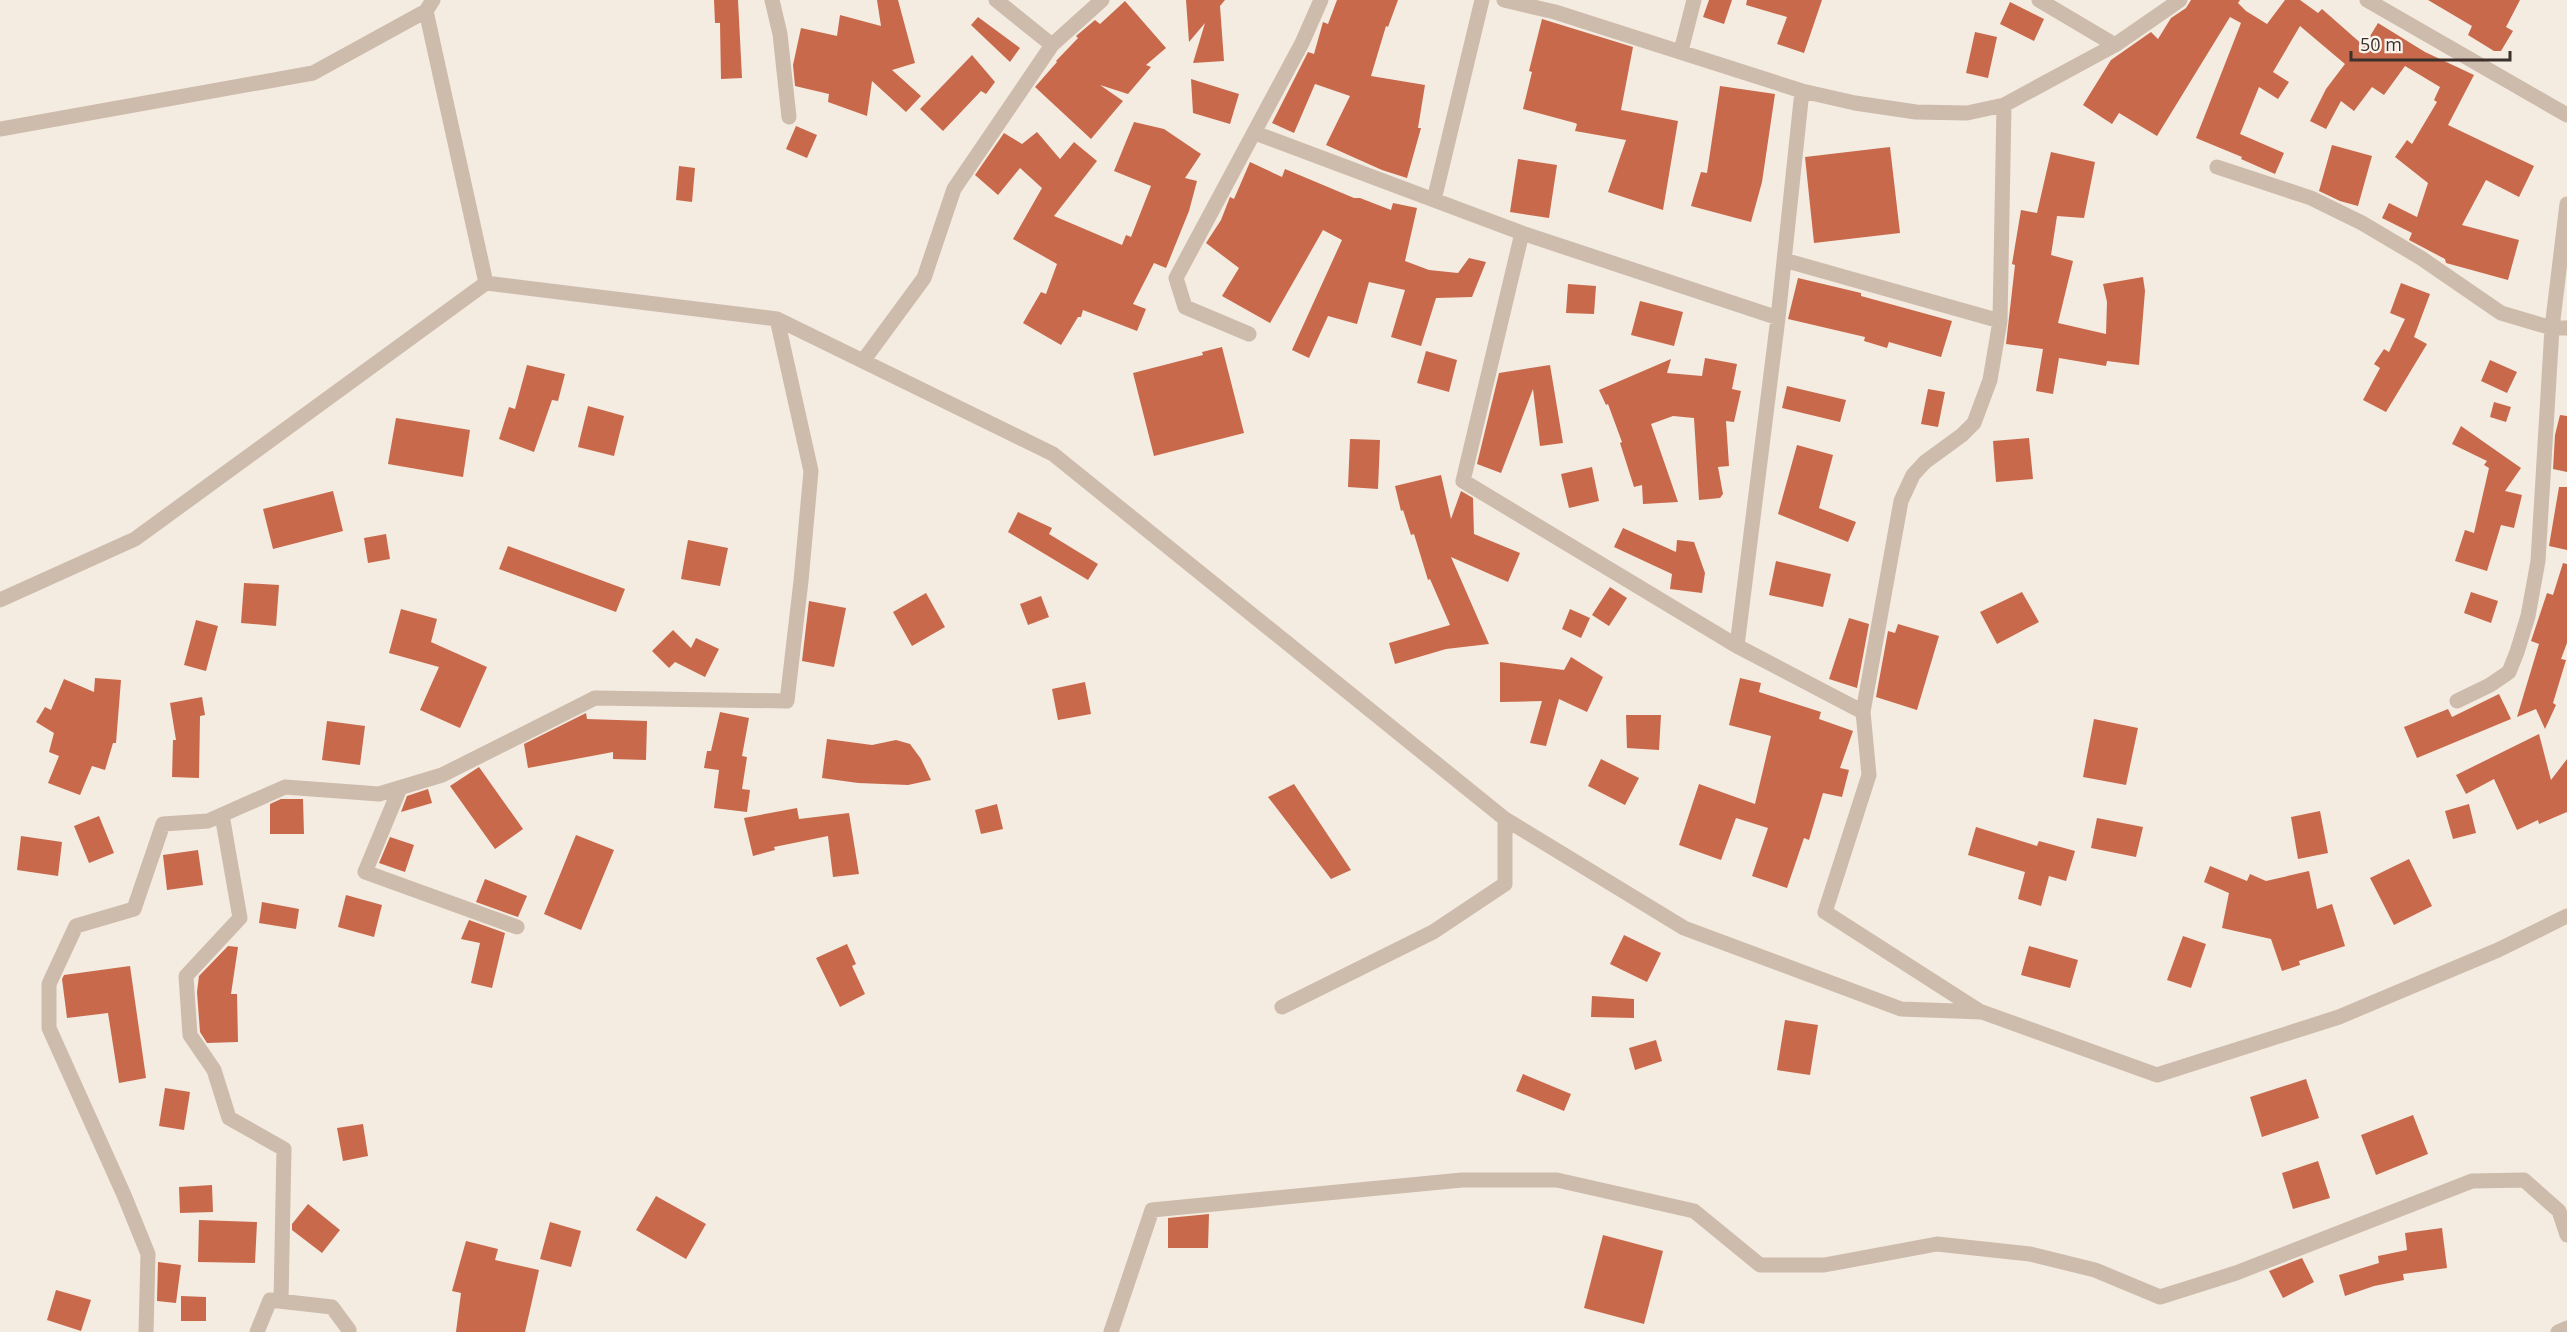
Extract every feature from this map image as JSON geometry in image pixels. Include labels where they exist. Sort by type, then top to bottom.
[{"type":"street","points":[[772,0],[780,34],[789,117]]},
{"type":"street","points":[[996,0],[1052,45]]},
{"type":"street","points":[[863,362],[924,278],[954,189],[1052,45],[1102,0]]},
{"type":"street","points":[[1249,334],[1185,307],[1176,278],[1322,0]]},
{"type":"street","points":[[1434,200],[1482,0]]},
{"type":"street","points":[[1504,0],[1555,12],[1802,91],[1856,103],[1916,112],[1967,113],[2004,105],[2115,45],[2180,0]]},
{"type":"street","points":[[1681,51],[1694,0]]},
{"type":"street","points":[[2039,0],[2115,45]]},
{"type":"street","points":[[2367,0],[2567,115]]},
{"type":"street","points":[[0,129],[313,73],[429,5],[486,284]]},
{"type":"street","points":[[1737,646],[1778,318],[1802,91]]},
{"type":"street","points":[[2004,105],[2000,321],[1990,380],[1974,423],[1913,475],[1904,494],[1863,712],[1869,775],[1825,912],[1982,1012],[2157,1075],[2339,1017],[2498,950],[2567,916]]},
{"type":"street","points":[[1254,133],[1522,233],[1778,318]]},
{"type":"street","points":[[2217,167],[2311,198],[2362,223],[2421,258],[2501,313],[2559,328]]},
{"type":"street","points":[[2457,701],[2490,685],[2509,672],[2528,616],[2538,561],[2559,328],[2567,204]]},
{"type":"street","points":[[1522,233],[1463,482],[1737,646],[1863,712]]},
{"type":"street","points":[[1784,260],[2000,321]]},
{"type":"street","points":[[0,600],[135,539],[486,284],[777,319],[1053,454],[1504,819],[1684,928],[1901,1009],[1982,1012]]},
{"type":"street","points":[[146,1332],[147,1254],[124,1194],[49,1028],[49,984],[76,926],[134,909],[163,824],[208,821],[285,788],[379,794],[400,788],[442,774],[595,698],[787,701],[811,471],[777,319]]},
{"type":"street","points":[[400,788],[365,872],[517,927]]},
{"type":"street","points":[[222,815],[240,918],[186,976],[190,1035],[214,1070],[229,1118],[284,1149],[281,1301]]},
{"type":"street","points":[[1282,1007],[1433,932],[1505,884],[1504,819]]},
{"type":"street","points":[[1111,1332],[1152,1210],[1461,1180],[1557,1180],[1694,1211],[1760,1265],[1824,1265],[1936,1244],[2030,1254],[2095,1270],[2160,1297],[2236,1273],[2472,1181],[2524,1180],[2559,1211],[2567,1235]]},
{"type":"street","points":[[256,1332],[270,1300],[332,1306],[350,1330]]},
{"type":"street","points":[[2558,1332],[2567,1328]]},
{"type":"building","points":[[714,0],[738,0],[742,78],[721,79],[720,23],[715,23]]},
{"type":"building","points":[[877,0],[898,0],[915,63],[892,70],[921,96],[906,112],[872,81],[867,116],[828,102],[829,94],[795,86],[793,65],[801,28],[837,36],[840,15],[881,26]]},
{"type":"building","points":[[1186,0],[1225,0],[1220,6],[1224,61],[1193,63],[1205,23],[1189,42]]},
{"type":"building","points":[[1337,0],[1398,0],[1388,27],[1386,26],[1371,76],[1425,85],[1418,128],[1421,128],[1407,178],[1382,170],[1326,145],[1350,96],[1315,84],[1294,133],[1272,123],[1308,52],[1314,54],[1323,22],[1328,24]]},
{"type":"building","points":[[1709,0],[1732,0],[1724,24],[1703,17]]},
{"type":"building","points":[[1747,0],[1822,0],[1804,53],[1777,44],[1787,17],[1746,5]]},
{"type":"building","points":[[2191,0],[2240,0],[2238,3],[2246,11],[2267,24],[2285,0],[2300,0],[2318,13],[2322,9],[2364,46],[2378,23],[2425,52],[2474,75],[2448,125],[2534,166],[2519,197],[2486,180],[2462,225],[2519,240],[2508,280],[2446,263],[2445,259],[2409,240],[2412,233],[2382,218],[2389,203],[2417,217],[2428,183],[2395,157],[2407,140],[2412,144],[2437,102],[2434,100],[2440,87],[2405,66],[2384,95],[2372,87],[2354,111],[2341,101],[2326,129],[2310,121],[2326,89],[2345,64],[2300,26],[2273,72],[2289,82],[2278,99],[2259,87],[2240,134],[2284,153],[2275,174],[2196,138],[2241,23],[2230,17],[2157,136],[2119,113],[2112,124],[2083,105],[2111,60],[2151,32],[2158,39],[2171,18],[2186,8]]},
{"type":"building","points":[[2428,0],[2520,0],[2506,27],[2513,31],[2501,51],[2494,51],[2468,35],[2472,26]]},
{"type":"building","points":[[1125,1],[1166,48],[1146,65],[1151,67],[1128,94],[1100,85],[1123,101],[1091,139],[1035,87],[1078,38],[1076,36],[1095,20],[1100,24]]},
{"type":"building","points":[[2010,2],[2044,19],[2034,41],[2000,24]]},
{"type":"building","points":[[978,17],[1020,48],[1010,62],[971,25]]},
{"type":"building","points":[[1542,19],[1633,47],[1621,110],[1678,121],[1663,210],[1608,192],[1626,140],[1575,131],[1577,124],[1575,123],[1523,109],[1532,72],[1529,71]]},
{"type":"building","points":[[1975,32],[1997,37],[1988,78],[1966,73]]},
{"type":"building","points":[[972,55],[995,82],[986,94],[981,91],[943,131],[920,109]]},
{"type":"building","points":[[1191,79],[1239,94],[1230,124],[1193,113]]},
{"type":"building","points":[[1720,86],[1775,94],[1762,182],[1751,222],[1691,206],[1701,172],[1707,173]]},
{"type":"building","points":[[1134,122],[1164,129],[1201,154],[1185,178],[1197,181],[1189,211],[1166,268],[1154,263],[1133,304],[1146,309],[1137,331],[1083,310],[1081,317],[1078,317],[1061,345],[1023,323],[1041,292],[1046,294],[1057,264],[1013,239],[1042,188],[1020,168],[998,195],[975,175],[1004,133],[1022,144],[1037,132],[1060,159],[1074,142],[1097,161],[1054,216],[1122,245],[1126,235],[1131,237],[1151,186],[1114,171]]},
{"type":"building","points":[[796,126],[817,135],[807,158],[786,149]]},
{"type":"building","points":[[2332,145],[2372,156],[2358,206],[2319,191]]},
{"type":"building","points":[[1890,147],[1900,233],[1814,243],[1805,157]]},
{"type":"building","points":[[2051,152],[2095,162],[2084,218],[2057,216],[2051,255],[2073,261],[2058,323],[2106,334],[2107,302],[2103,284],[2143,277],[2145,291],[2139,365],[2107,361],[2106,366],[2059,358],[2053,394],[2036,391],[2043,349],[2006,344],[2015,265],[2012,264],[2021,210],[2037,213]]},
{"type":"building","points":[[1518,159],[1557,165],[1549,218],[1510,212]]},
{"type":"building","points":[[1250,162],[1282,177],[1285,169],[1354,198],[1360,198],[1391,210],[1393,203],[1417,208],[1405,261],[1429,270],[1458,273],[1469,258],[1486,262],[1472,297],[1436,298],[1421,346],[1391,337],[1405,290],[1369,282],[1357,324],[1328,316],[1309,358],[1292,350],[1342,240],[1323,230],[1270,323],[1222,296],[1239,268],[1206,243],[1221,220],[1230,197],[1234,199]]},
{"type":"building","points":[[679,166],[695,168],[692,202],[676,200]]},
{"type":"building","points":[[1798,278],[1861,293],[1861,296],[1952,321],[1941,357],[1889,342],[1887,348],[1864,341],[1865,337],[1788,319]]},
{"type":"building","points":[[2401,283],[2430,294],[2414,337],[2427,344],[2386,412],[2363,400],[2380,368],[2374,364],[2384,349],[2389,352],[2405,319],[2390,313]]},
{"type":"building","points":[[1568,284],[1596,286],[1594,314],[1566,313]]},
{"type":"building","points":[[1640,301],[1683,312],[1674,346],[1631,335]]},
{"type":"building","points":[[1222,347],[1244,433],[1154,456],[1133,373],[1203,355],[1202,352]]},
{"type":"building","points":[[1426,351],[1457,360],[1449,392],[1417,383]]},
{"type":"building","points":[[1705,358],[1737,364],[1732,389],[1741,391],[1734,422],[1726,421],[1729,466],[1718,467],[1723,494],[1720,498],[1699,500],[1694,418],[1673,416],[1651,424],[1678,502],[1643,504],[1642,485],[1634,487],[1620,443],[1622,442],[1608,404],[1606,405],[1599,390],[1671,359],[1667,373],[1702,376]]},
{"type":"building","points":[[2490,360],[2517,372],[2507,393],[2481,381]]},
{"type":"building","points":[[527,365],[565,374],[558,401],[552,400],[534,452],[499,439],[509,407],[515,409]]},
{"type":"building","points":[[1550,365],[1563,443],[1540,446],[1533,389],[1501,473],[1477,464],[1499,373]]},
{"type":"building","points":[[1787,386],[1846,400],[1840,422],[1782,408]]},
{"type":"building","points":[[1928,389],[1945,392],[1938,427],[1921,424]]},
{"type":"building","points":[[2494,402],[2511,407],[2506,422],[2490,417]]},
{"type":"building","points":[[588,406],[624,416],[614,456],[578,447]]},
{"type":"building","points":[[2560,415],[2567,416],[2567,472],[2553,469],[2555,435]]},
{"type":"building","points":[[396,418],[470,430],[463,477],[388,464]]},
{"type":"building","points":[[2461,426],[2521,468],[2505,491],[2522,495],[2514,528],[2501,525],[2487,571],[2455,561],[2465,530],[2474,533],[2489,468],[2484,465],[2487,461],[2452,444]]},
{"type":"building","points":[[2029,438],[2033,479],[1996,482],[1993,441]]},
{"type":"building","points":[[1350,439],[1380,440],[1378,489],[1348,487]]},
{"type":"building","points":[[1797,445],[1833,455],[1819,508],[1856,522],[1848,542],[1778,514]]},
{"type":"building","points":[[1592,467],[1599,501],[1569,508],[1561,474]]},
{"type":"building","points":[[1441,475],[1451,519],[1461,491],[1473,498],[1474,534],[1520,553],[1508,582],[1451,557],[1489,644],[1446,649],[1395,664],[1389,643],[1450,625],[1430,579],[1428,580],[1414,534],[1411,535],[1403,510],[1401,511],[1395,486]]},
{"type":"building","points":[[2559,487],[2567,487],[2567,550],[2549,546]]},
{"type":"building","points":[[333,491],[343,531],[273,549],[263,509]]},
{"type":"building","points":[[1018,512],[1052,528],[1049,534],[1098,564],[1088,580],[1008,532]]},
{"type":"building","points":[[1623,528],[1676,552],[1677,540],[1694,542],[1705,573],[1702,593],[1670,589],[1672,574],[1614,547]]},
{"type":"building","points":[[386,534],[390,559],[368,563],[364,538]]},
{"type":"building","points":[[688,540],[728,548],[720,586],[681,579]]},
{"type":"building","points":[[508,546],[625,589],[616,612],[499,569]]},
{"type":"building","points":[[1776,561],[1831,574],[1823,607],[1769,595]]},
{"type":"building","points":[[2563,563],[2567,564],[2567,643],[2561,659],[2566,660],[2553,703],[2556,705],[2545,729],[2536,709],[2517,717],[2539,644],[2531,641],[2547,593],[2553,595]]},
{"type":"building","points":[[244,583],[279,585],[276,626],[241,623]]},
{"type":"building","points":[[1610,587],[1627,598],[1609,626],[1592,615]]},
{"type":"building","points":[[2022,592],[2039,622],[1997,644],[1980,612]]},
{"type":"building","points":[[2471,592],[2498,601],[2491,623],[2464,613]]},
{"type":"building","points":[[926,593],[945,627],[912,646],[893,612]]},
{"type":"building","points":[[1041,596],[1049,617],[1028,625],[1020,604]]},
{"type":"building","points":[[809,601],[846,608],[834,667],[802,661]]},
{"type":"building","points":[[401,609],[437,619],[431,642],[487,667],[460,728],[420,710],[439,667],[389,653]]},
{"type":"building","points":[[1570,609],[1590,618],[1581,638],[1562,629]]},
{"type":"building","points":[[1849,618],[1869,624],[1857,688],[1829,679]]},
{"type":"building","points":[[196,620],[218,626],[206,671],[184,665]]},
{"type":"building","points":[[1898,624],[1939,636],[1917,710],[1876,697],[1888,631],[1895,633]]},
{"type":"building","points":[[673,630],[691,648],[696,638],[719,649],[705,677],[675,662],[669,668],[652,651]]},
{"type":"building","points":[[1571,657],[1603,677],[1587,712],[1559,699],[1546,746],[1530,743],[1542,701],[1500,702],[1500,662],[1564,670]]},
{"type":"building","points":[[95,678],[121,680],[116,743],[113,743],[105,770],[92,766],[80,795],[48,783],[59,756],[49,752],[54,733],[36,722],[45,707],[51,710],[64,679],[94,692]]},
{"type":"building","points":[[1740,678],[1761,683],[1759,692],[1821,712],[1819,719],[1853,731],[1840,768],[1849,770],[1842,797],[1823,793],[1809,840],[1804,838],[1787,888],[1752,876],[1768,828],[1736,818],[1721,860],[1679,845],[1699,784],[1755,804],[1771,736],[1729,725]]},
{"type":"building","points":[[1085,682],[1091,714],[1058,720],[1052,689]]},
{"type":"building","points":[[2499,694],[2511,719],[2417,758],[2404,727],[2448,709],[2452,717]]},
{"type":"building","points":[[202,697],[205,715],[200,716],[199,778],[172,777],[173,740],[176,740],[170,703]]},
{"type":"building","points":[[720,712],[749,718],[742,756],[747,757],[742,789],[750,790],[747,812],[714,808],[719,770],[704,768],[707,751],[711,751]]},
{"type":"building","points":[[586,713],[587,719],[647,721],[646,760],[613,759],[613,752],[528,768],[524,744]]},
{"type":"building","points":[[1626,715],[1661,715],[1659,750],[1627,748]]},
{"type":"building","points":[[2094,719],[2138,728],[2126,785],[2083,777]]},
{"type":"building","points":[[327,721],[365,726],[360,765],[322,760]]},
{"type":"building","points":[[2539,734],[2551,780],[2567,759],[2567,812],[2539,824],[2538,820],[2517,830],[2494,779],[2466,794],[2456,775]]},
{"type":"building","points":[[827,739],[872,745],[896,740],[910,744],[921,759],[931,780],[908,785],[858,783],[822,778]]},
{"type":"building","points":[[1601,759],[1639,778],[1625,805],[1588,786]]},
{"type":"building","points":[[479,767],[523,829],[495,849],[450,786]]},
{"type":"building","points":[[1294,784],[1351,870],[1331,879],[1268,797]]},
{"type":"building","points":[[428,789],[432,803],[401,812],[407,796]]},
{"type":"building","points":[[281,799],[303,799],[304,834],[270,834],[270,804]]},
{"type":"building","points":[[997,804],[1003,829],[981,834],[975,810]]},
{"type":"building","points":[[2469,804],[2476,833],[2453,839],[2445,811]]},
{"type":"building","points":[[797,808],[799,819],[849,813],[859,874],[833,877],[828,836],[774,847],[775,850],[753,856],[744,818]]},
{"type":"building","points":[[2320,811],[2328,853],[2298,859],[2291,817]]},
{"type":"building","points":[[99,816],[114,853],[89,863],[74,826]]},
{"type":"building","points":[[2097,818],[2143,827],[2136,857],[2091,848]]},
{"type":"building","points":[[1976,827],[2037,846],[2039,841],[2075,851],[2066,881],[2049,876],[2041,906],[2018,899],[2025,872],[1968,855]]},
{"type":"building","points":[[576,835],[614,850],[581,930],[544,914]]},
{"type":"building","points":[[21,836],[62,842],[58,876],[17,870]]},
{"type":"building","points":[[390,837],[414,845],[405,872],[379,863]]},
{"type":"building","points":[[198,850],[203,885],[167,890],[163,855]]},
{"type":"building","points":[[2409,859],[2432,906],[2394,925],[2370,878]]},
{"type":"building","points":[[2210,866],[2247,881],[2250,874],[2266,881],[2309,871],[2317,909],[2332,904],[2345,946],[2299,961],[2300,965],[2282,971],[2271,939],[2222,928],[2229,893],[2204,882]]},
{"type":"building","points":[[485,879],[527,896],[518,917],[476,902]]},
{"type":"building","points":[[346,895],[382,905],[374,937],[338,927]]},
{"type":"building","points":[[262,902],[299,909],[296,929],[259,923]]},
{"type":"building","points":[[469,920],[505,933],[492,988],[471,983],[480,943],[461,939]]},
{"type":"building","points":[[1624,935],[1661,953],[1647,982],[1610,964]]},
{"type":"building","points":[[2183,936],[2206,944],[2191,988],[2167,980]]},
{"type":"building","points":[[847,944],[856,964],[852,966],[865,994],[840,1007],[816,958]]},
{"type":"building","points":[[228,946],[238,947],[231,994],[237,994],[238,1042],[207,1043],[200,1032],[197,992],[199,976]]},
{"type":"building","points":[[2029,946],[2078,960],[2070,988],[2021,975]]},
{"type":"building","points":[[130,966],[146,1078],[119,1083],[108,1013],[67,1018],[62,979],[64,975]]},
{"type":"building","points":[[1592,996],[1634,999],[1634,1018],[1591,1017]]},
{"type":"building","points":[[1785,1020],[1818,1025],[1810,1075],[1777,1070]]},
{"type":"building","points":[[1656,1040],[1662,1061],[1635,1070],[1629,1048]]},
{"type":"building","points":[[1523,1074],[1571,1094],[1564,1111],[1516,1091]]},
{"type":"building","points":[[2306,1079],[2319,1118],[2262,1137],[2250,1097]]},
{"type":"building","points":[[165,1088],[190,1092],[184,1130],[159,1126]]},
{"type":"building","points":[[2413,1115],[2428,1154],[2376,1175],[2361,1135]]},
{"type":"building","points":[[363,1124],[368,1156],[343,1161],[337,1128]]},
{"type":"building","points":[[2318,1161],[2330,1198],[2293,1209],[2282,1173]]},
{"type":"building","points":[[212,1185],[213,1212],[180,1213],[179,1187]]},
{"type":"building","points":[[656,1196],[706,1224],[686,1259],[636,1230]]},
{"type":"building","points":[[308,1204],[340,1230],[322,1253],[292,1230],[292,1224]]},
{"type":"building","points":[[1209,1214],[1208,1248],[1168,1248],[1168,1218]]},
{"type":"building","points":[[199,1220],[257,1222],[255,1263],[198,1262]]},
{"type":"building","points":[[550,1222],[581,1231],[571,1267],[540,1259]]},
{"type":"building","points":[[2442,1228],[2447,1268],[2403,1274],[2404,1280],[2374,1286],[2345,1296],[2339,1275],[2379,1263],[2378,1256],[2407,1250],[2405,1233]]},
{"type":"building","points":[[1603,1235],[1663,1251],[1644,1324],[1584,1308]]},
{"type":"building","points":[[466,1241],[498,1249],[495,1260],[539,1270],[525,1332],[456,1332],[461,1293],[452,1291]]},
{"type":"building","points":[[2302,1258],[2314,1282],[2283,1298],[2269,1271]]},
{"type":"building","points":[[158,1262],[181,1265],[176,1303],[157,1301]]},
{"type":"building","points":[[56,1290],[91,1300],[81,1331],[47,1320]]},
{"type":"building","points":[[181,1296],[206,1297],[206,1321],[181,1321]]}]
